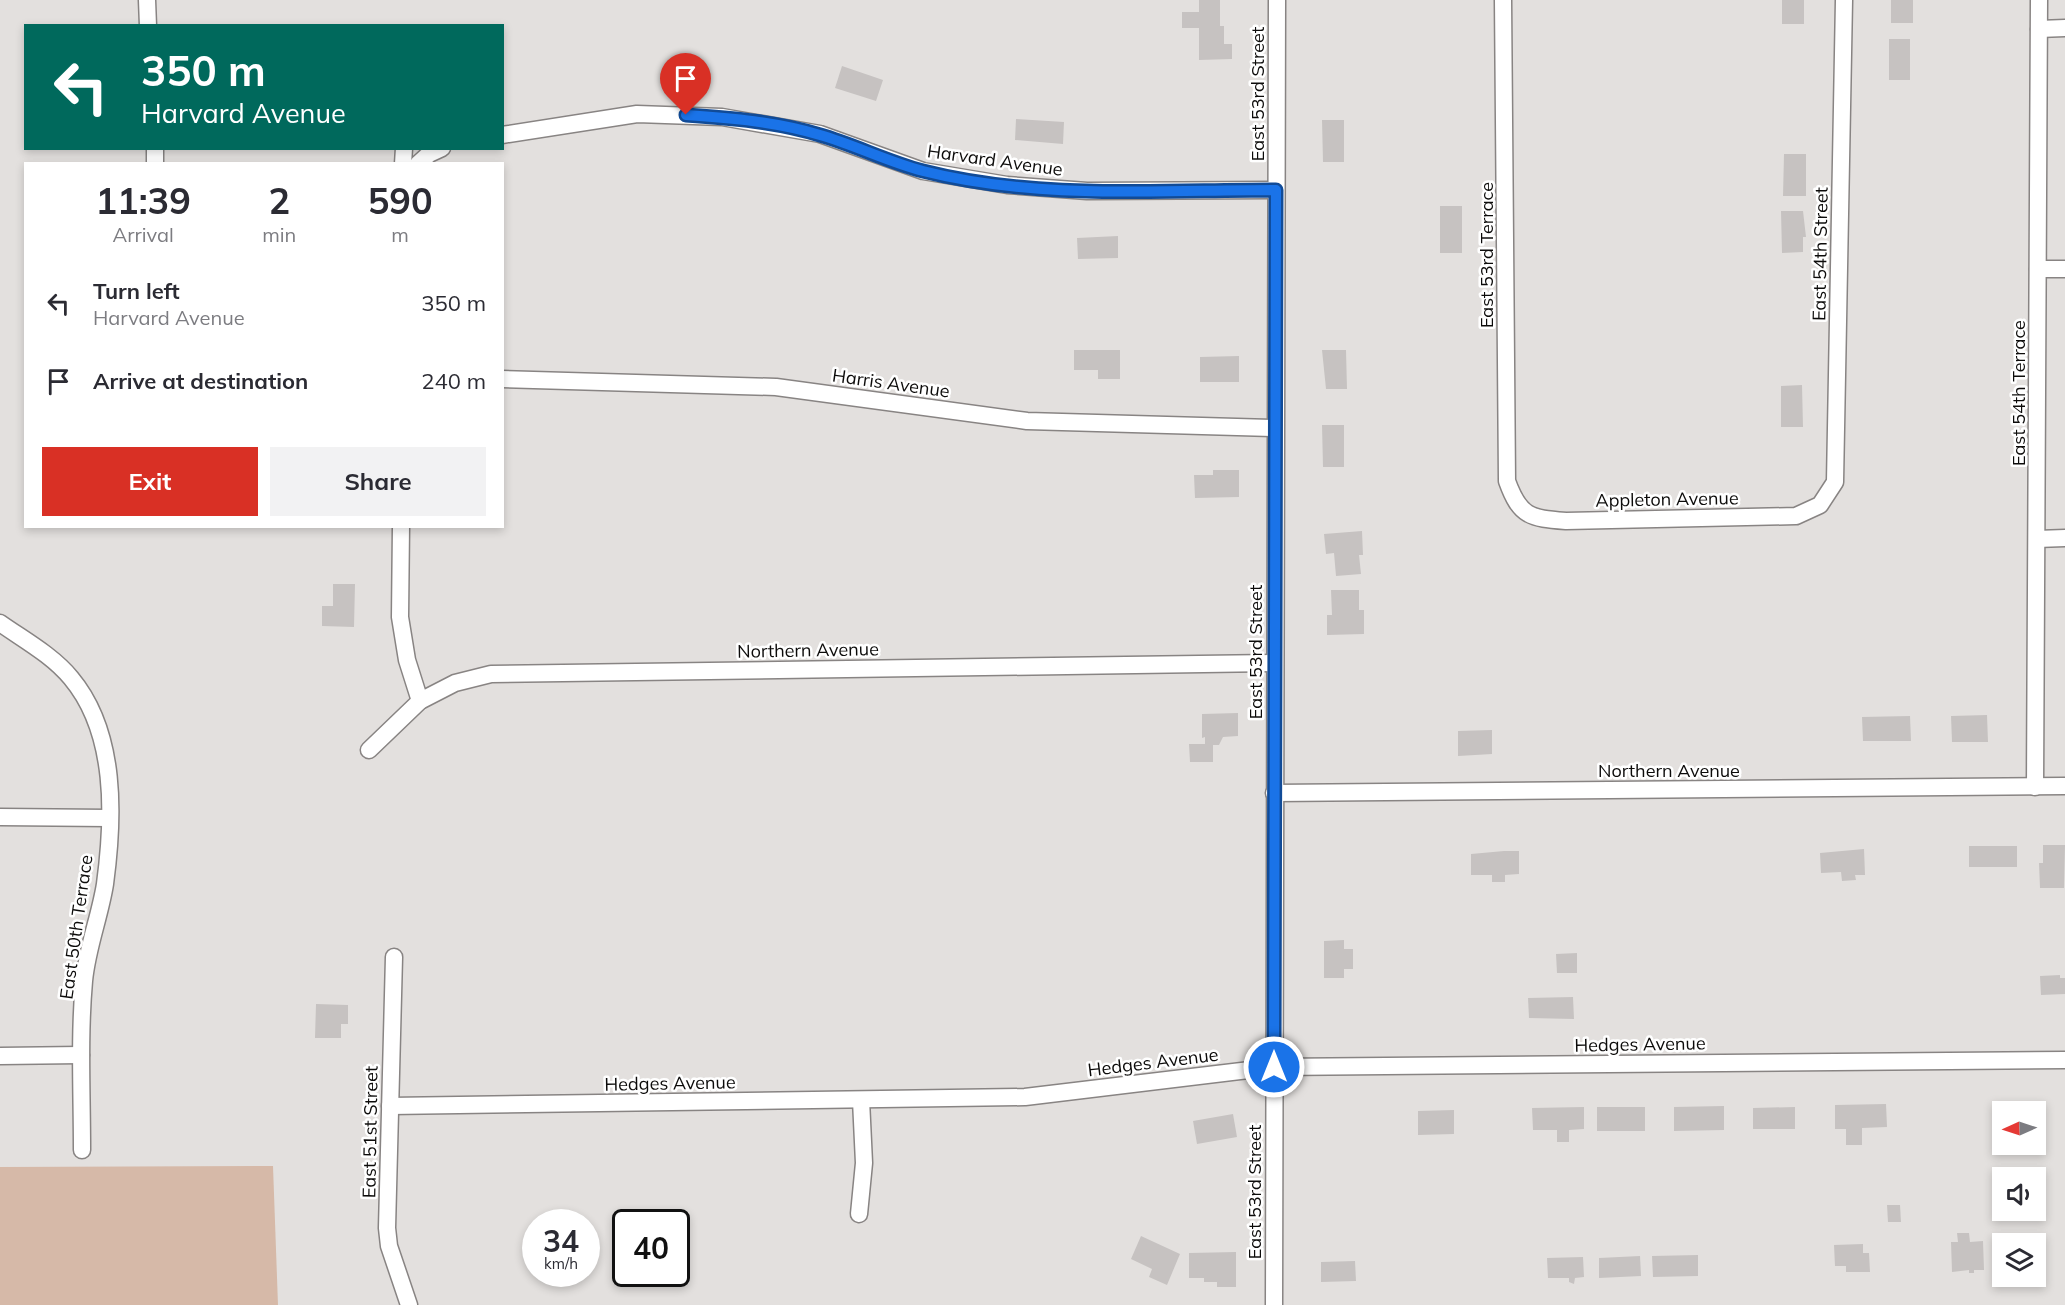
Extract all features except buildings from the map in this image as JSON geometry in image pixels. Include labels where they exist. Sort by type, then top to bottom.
[{"type":"street","points":[[147,0],[148,24]]},
{"type":"street","name":"East 53rd Street","points":[[1274,1305],[1276,0]]},
{"type":"street","name":"East 53rd Terrace","points":[[1503,0],[1507,481],[1518,506]]},
{"type":"street","name":"East 54th Street","points":[[1820,505],[1835,482],[1844,0]]},
{"type":"street","name":"East 54th Terrace","points":[[2035,787],[2039,0]]},
{"type":"street","points":[[2039,28],[2065,28]]},
{"type":"street","name":"Harvard Avenue","points":[[504,135],[637,114],[723,117],[820,134],[923,171],[1008,185],[1087,191],[1276,190]]},
{"type":"street","points":[[420,162],[438,150]]},
{"type":"street","points":[[2038,269],[2065,270]]},
{"type":"street","name":"Harris Avenue","points":[[504,379],[776,387],[1027,422],[1275,428]]},
{"type":"street","name":"Appleton Avenue","points":[[1518,506],[1524,513],[1537,519],[1566,521],[1796,516],[1820,505]]},
{"type":"street","points":[[401,528],[400,617],[407,660],[420,701]]},
{"type":"street","points":[[2037,539],[2065,538]]},
{"type":"street","points":[[0,623],[56,662],[72,679],[91,707],[103,738],[109,771],[109,818],[0,818]]},
{"type":"street","name":"Northern Avenue","points":[[369,750],[420,701],[454,683],[491,674],[1274,663]]},
{"type":"street","name":"Northern Avenue","points":[[1274,793],[2065,786]]},
{"type":"street","name":"East 50th Terrace","points":[[82,1150],[81,1055],[84,980],[105,884],[109,818]]},
{"type":"street","name":"East 51st Street","points":[[394,957],[387,1228],[389,1246],[409,1305]]},
{"type":"street","points":[[0,1056],[81,1055]]},
{"type":"street","name":"Hedges Avenue","points":[[390,1106],[1025,1097],[1274,1067],[2065,1060]]},
{"type":"street","points":[[859,1214],[864,1163],[861,1100]]},
{"type":"shaded area","points":[[273,1166],[278,1305],[0,1305],[0,1167]]},
{"type":"route","points":[[686,115],[723,117],[788,127],[820,134],[923,171],[1008,185],[1087,191],[1276,190],[1274,1067]]}]
